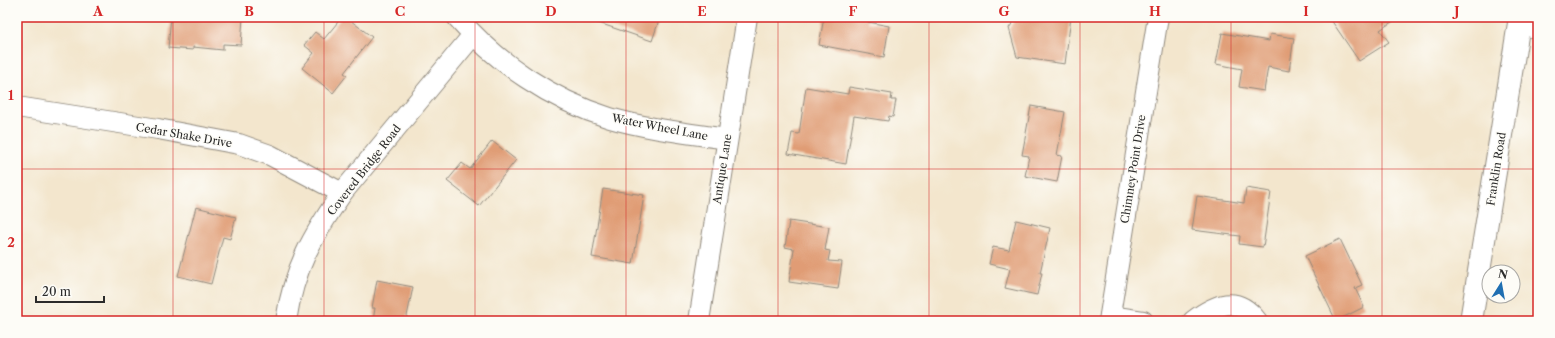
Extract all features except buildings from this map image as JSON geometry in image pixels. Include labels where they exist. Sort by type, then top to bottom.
[{"type":"street","name":"Water Wheel Lane","points":[[458,17],[473,35],[502,60],[539,86],[578,106],[610,118],[640,125],[727,140]]},
{"type":"street","name":"Antique Lane","points":[[699,321],[746,17]]},
{"type":"street","name":"Chimney Point Drive","points":[[1109,318],[1158,17]]},
{"type":"street","name":"Franklin Road","points":[[1471,321],[1525,23]]},
{"type":"street","name":"Covered Bridge Road","points":[[286,321],[293,286],[302,260],[315,234],[342,194],[473,35]]},
{"type":"street","name":"Cedar Shake Drive","points":[[17,107],[158,129],[239,144],[270,155],[342,194]]},
{"type":"street","points":[[1193,321],[1207,310],[1218,305],[1230,304],[1241,306],[1251,313],[1257,321]]},
{"type":"street","points":[[1109,318],[1143,321]]}]
